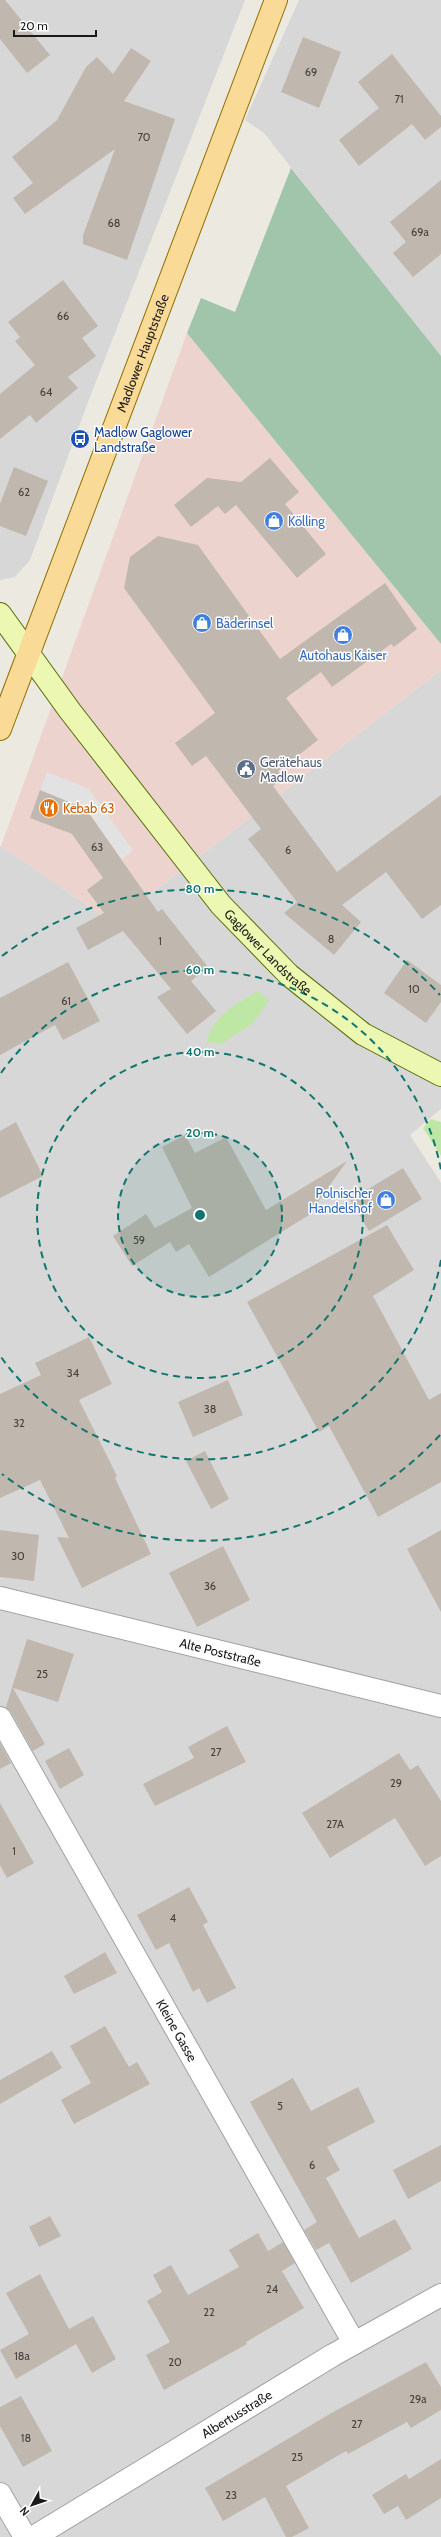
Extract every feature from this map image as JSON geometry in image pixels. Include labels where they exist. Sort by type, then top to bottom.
[{"type":"main road","name":"Madlower Hauptstraße","points":[[0,729],[60,567],[107,450],[276,0]]},
{"type":"main road","name":"Gaglower Landstraße","points":[[0,614],[221,905],[289,975],[363,1034],[441,1075]]},
{"type":"street","name":"Alte Poststraße","points":[[0,1598],[441,1706]]},
{"type":"street","name":"Kleine Gasse","points":[[0,1718],[354,2343]]},
{"type":"street","name":"Albertusstraße","points":[[34,2537],[354,2343],[441,2294]]},
{"type":"street","points":[[0,2494],[25,2537]]},
{"type":"shaded area","points":[[0,0],[245,0],[88,402],[30,560],[15,577],[0,580]]},
{"type":"shaded area","points":[[299,0],[441,0],[441,357],[264,133],[245,120]]},
{"type":"shaded area","points":[[187,333],[441,644],[441,670],[164,884],[109,920],[1,846]]},
{"type":"shaded area","points":[[441,670],[441,1109],[410,1135],[441,1183],[441,2537],[0,2537],[0,847],[1,846],[109,920],[164,884]]},
{"type":"shaded area","points":[[47,772],[89,789],[133,850],[122,860],[86,809],[40,790]]},
{"type":"green space","points":[[291,168],[441,356],[441,644],[187,333],[201,298],[235,312]]},
{"type":"green space","points":[[258,991],[269,1001],[252,1024],[221,1044],[207,1042],[214,1024],[226,1011]]},
{"type":"green space","points":[[431,1119],[441,1122],[441,1156],[423,1128]]},
{"type":"building","points":[[0,0],[5,0],[50,55],[27,73],[0,39]]},
{"type":"building","points":[[303,37],[341,52],[319,108],[281,92]]},
{"type":"building","points":[[131,48],[151,61],[124,101],[175,119],[127,260],[83,244],[83,235],[115,149],[25,214],[13,198],[33,183],[12,157],[57,120],[86,67],[97,57],[113,74]]},
{"type":"building","points":[[392,54],[441,116],[441,127],[425,140],[412,124],[359,166],[339,140],[379,108],[358,82]]},
{"type":"building","points":[[441,180],[441,254],[413,277],[393,253],[406,242],[390,222]]},
{"type":"building","points":[[63,280],[98,326],[82,338],[96,356],[68,377],[78,388],[36,423],[30,415],[0,439],[0,394],[35,365],[15,341],[20,337],[8,322]]},
{"type":"building","name":"Kölling","points":[[270,458],[299,492],[285,504],[326,554],[297,578],[236,505],[225,514],[218,506],[191,527],[174,505],[207,478],[241,482]]},
{"type":"building","points":[[14,467],[48,481],[26,536],[0,526],[0,504]]},
{"type":"building","points":[[158,536],[198,545],[280,659],[385,583],[417,629],[394,647],[391,644],[332,687],[321,672],[286,698],[318,740],[278,771],[283,778],[273,786],[337,872],[441,795],[441,905],[422,919],[386,872],[342,905],[361,922],[334,955],[284,913],[297,902],[248,839],[261,829],[206,756],[192,766],[175,743],[215,713],[124,588],[130,557]]},
{"type":"building","points":[[40,790],[86,809],[158,912],[162,909],[208,967],[191,981],[216,1011],[187,1034],[157,997],[171,989],[123,931],[88,950],[76,928],[104,913],[87,890],[103,878],[72,834],[30,818]]},
{"type":"building","points":[[407,960],[441,985],[441,1002],[426,1023],[384,993]]},
{"type":"building","points":[[68,962],[100,1021],[63,1040],[55,1025],[0,1055],[0,998]]},
{"type":"building","points":[[16,1122],[43,1176],[0,1198],[0,1131]]},
{"type":"building","points":[[185,1135],[195,1153],[226,1137],[266,1210],[347,1161],[309,1215],[209,1277],[189,1244],[176,1252],[170,1242],[132,1266],[113,1236],[146,1214],[155,1228],[192,1208],[162,1147]]},
{"type":"building","name":"Polnischer Handelshof","points":[[403,1168],[422,1199],[369,1231],[350,1200]]},
{"type":"building","points":[[387,1225],[414,1270],[373,1296],[429,1400],[441,1393],[441,1482],[378,1517],[329,1426],[319,1432],[247,1302]]},
{"type":"building","points":[[89,1337],[112,1384],[79,1400],[117,1476],[115,1478],[151,1554],[82,1588],[57,1537],[69,1538],[40,1480],[0,1498],[0,1394],[41,1375],[35,1363]]},
{"type":"building","points":[[228,1380],[243,1415],[193,1437],[178,1402]]},
{"type":"building","points":[[205,1451],[229,1499],[211,1509],[186,1461]]},
{"type":"building","points":[[0,1530],[39,1535],[34,1581],[0,1577]]},
{"type":"building","points":[[441,1530],[441,1612],[407,1549]]},
{"type":"building","points":[[223,1546],[250,1600],[197,1627],[169,1573]]},
{"type":"building","points":[[27,1639],[74,1654],[58,1702],[13,1688],[45,1744],[33,1751],[11,1712],[6,1707]]},
{"type":"building","points":[[227,1726],[246,1762],[155,1806],[143,1784],[194,1758],[188,1747]]},
{"type":"building","points":[[0,1743],[11,1763],[0,1769]]},
{"type":"building","points":[[69,1748],[84,1775],[60,1789],[45,1761]]},
{"type":"building","points":[[399,1753],[410,1770],[418,1765],[441,1801],[441,1856],[425,1866],[395,1818],[330,1858],[302,1813]]},
{"type":"building","points":[[0,1803],[34,1863],[7,1878],[0,1865]]},
{"type":"building","points":[[189,1887],[208,1922],[203,1925],[236,1988],[207,2003],[199,1988],[193,1992],[169,1943],[156,1950],[137,1915]]},
{"type":"building","points":[[105,1952],[117,1973],[74,1994],[64,1976]]},
{"type":"building","points":[[105,2026],[129,2067],[137,2062],[150,2084],[74,2124],[61,2100],[91,2083],[70,2046]]},
{"type":"building","points":[[52,2051],[62,2068],[0,2104],[0,2080]]},
{"type":"building","points":[[293,2078],[311,2111],[358,2087],[375,2122],[327,2147],[340,2170],[326,2178],[359,2238],[395,2219],[412,2249],[351,2283],[329,2243],[316,2250],[304,2230],[317,2222],[250,2102]]},
{"type":"building","points":[[441,2145],[441,2181],[408,2199],[393,2170]]},
{"type":"building","points":[[50,2216],[61,2236],[39,2247],[29,2227]]},
{"type":"building","points":[[258,2233],[268,2251],[283,2242],[295,2263],[282,2271],[304,2308],[246,2342],[247,2344],[164,2390],[146,2355],[170,2342],[147,2301],[162,2292],[153,2275],[171,2265],[188,2295],[239,2267],[229,2250]]},
{"type":"building","points":[[40,2274],[69,2329],[93,2316],[116,2359],[92,2373],[76,2344],[16,2379],[0,2350],[29,2334],[6,2293]]},
{"type":"building","points":[[426,2362],[441,2387],[441,2410],[411,2428],[407,2422],[348,2454],[346,2451],[286,2486],[309,2528],[292,2537],[286,2537],[265,2497],[223,2521],[205,2488],[333,2412]]},
{"type":"building","points":[[21,2396],[52,2451],[23,2467],[0,2426],[0,2407]]},
{"type":"building","points":[[441,2459],[441,2498],[406,2520],[398,2506],[384,2514],[372,2495],[406,2474],[409,2479]]},
{"type":"place","name":"Madlow Gaglower Landstraße","points":[[80,439]]},
{"type":"place","name":"Kölling","points":[[274,521]]},
{"type":"place","name":"Bäderinsel","points":[[202,623]]},
{"type":"place","name":"Autohaus Kaiser","points":[[343,635]]},
{"type":"place","name":"Gerätehaus Madlow","points":[[246,769]]},
{"type":"place","name":"Kebab 63","points":[[49,808]]},
{"type":"place","name":"Polnischer Handelshof","points":[[386,1200]]}]
